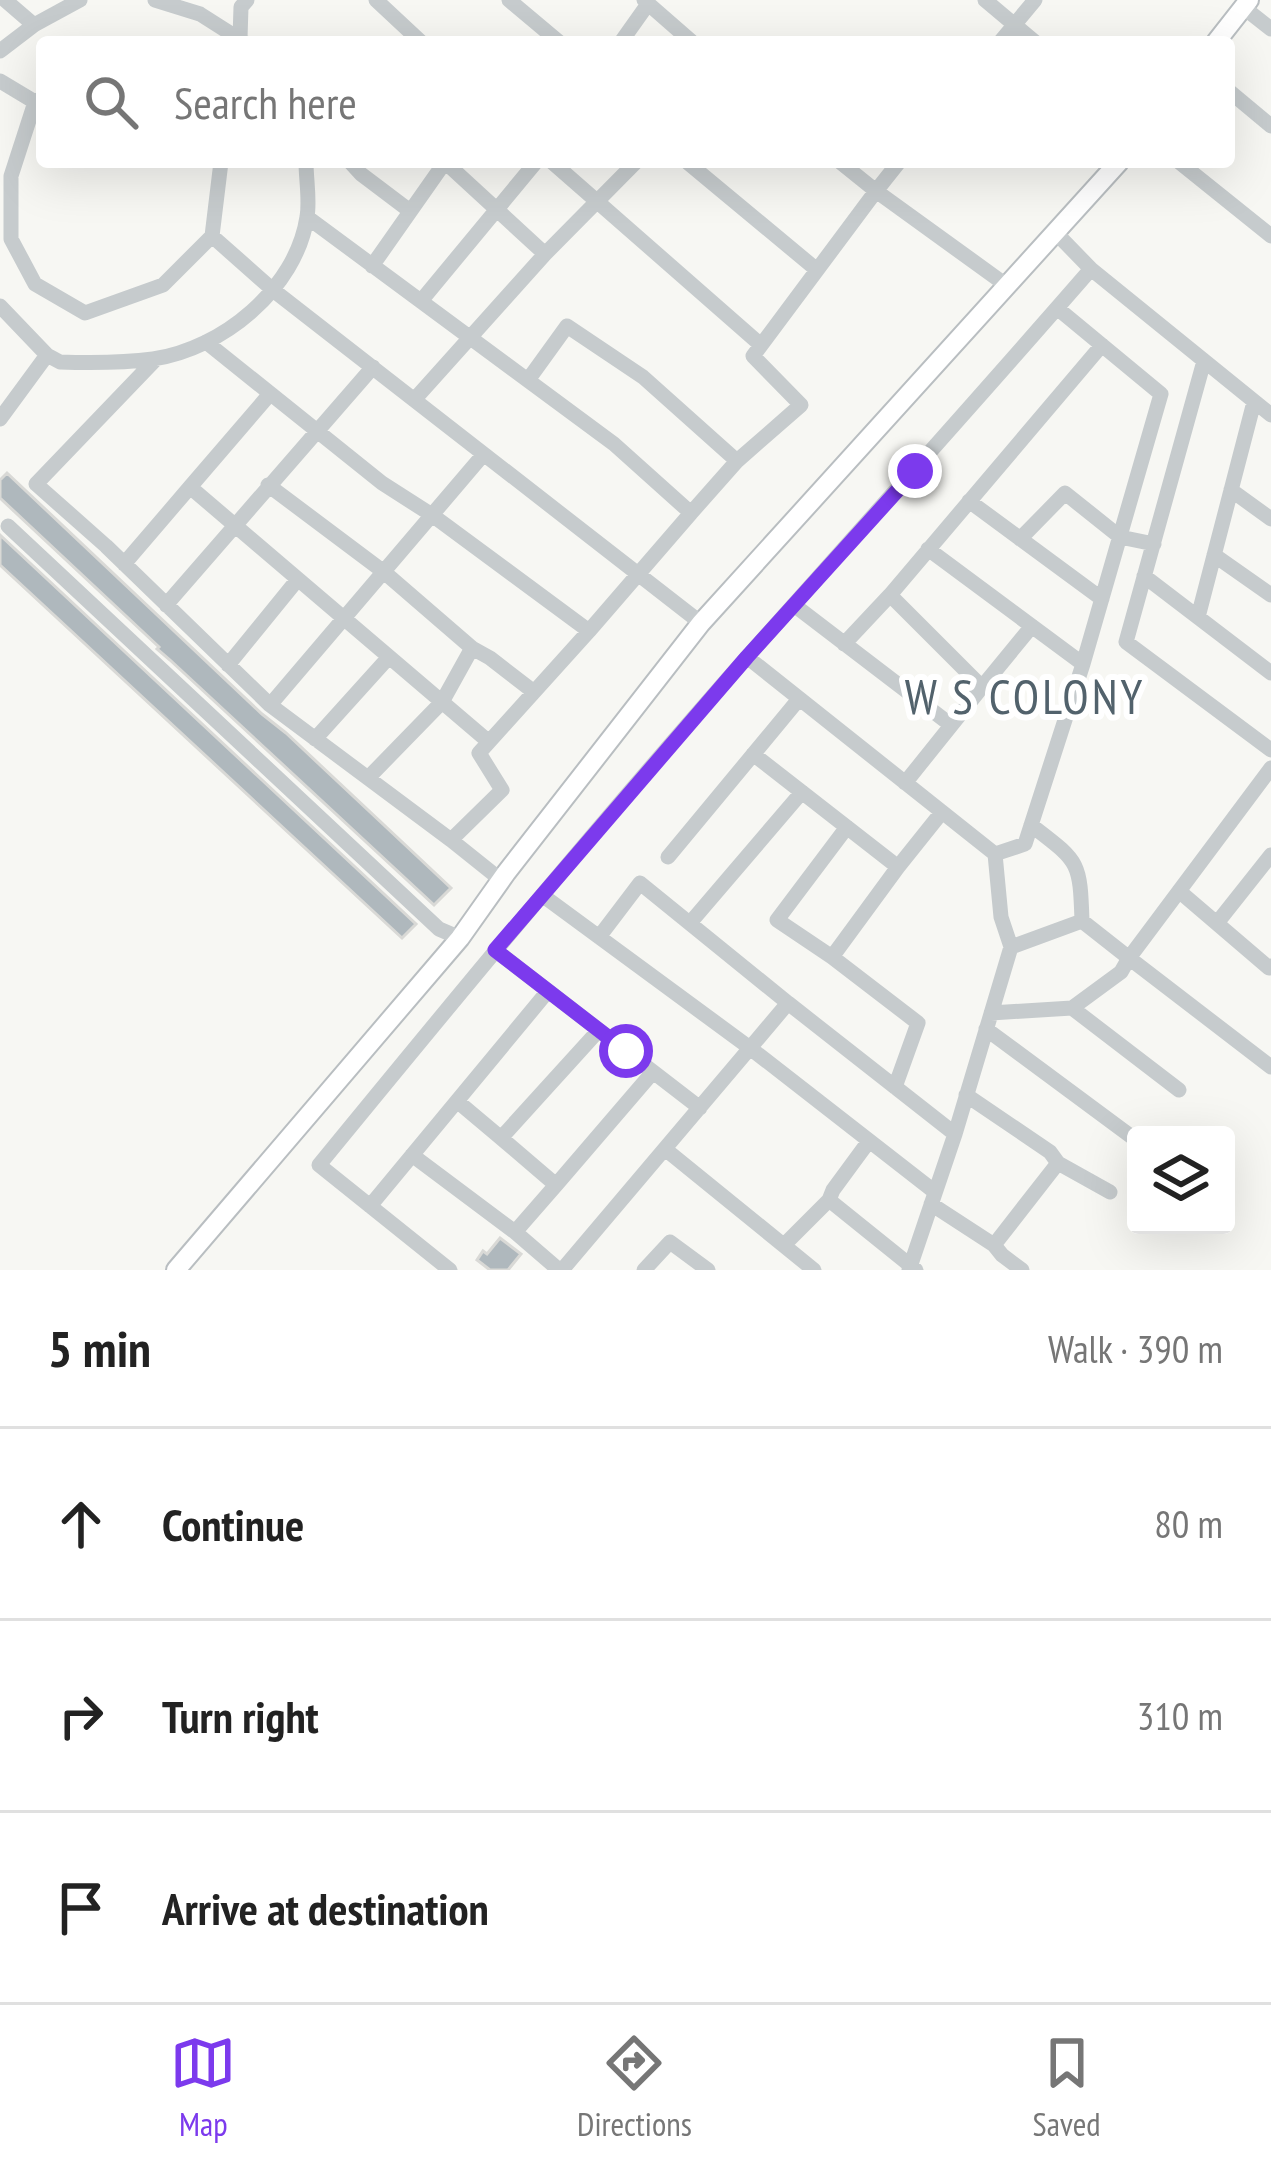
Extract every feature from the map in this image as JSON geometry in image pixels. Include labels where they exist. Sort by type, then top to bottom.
[{"type":"main road","points":[[1221,36],[1246,4]]},
{"type":"main road","points":[[176,1270],[460,938],[701,623],[1114,168]]},
{"type":"street","points":[[5,0],[34,25]]},
{"type":"street","points":[[0,51],[34,25],[80,0]]},
{"type":"street","points":[[155,0],[200,14],[231,36]]},
{"type":"street","points":[[376,0],[415,36]]},
{"type":"street","points":[[509,0],[552,36]]},
{"type":"street","points":[[985,0],[1028,36]]},
{"type":"street","points":[[1005,36],[1035,0]]},
{"type":"street","points":[[238,36],[240,2]]},
{"type":"street","points":[[625,36],[646,2],[685,36]]},
{"type":"street","points":[[1246,4],[1271,29]]},
{"type":"street","points":[[0,81],[36,99]]},
{"type":"street","points":[[1235,96],[1271,126]]},
{"type":"street","points":[[36,106],[11,176],[10,239],[34,284],[85,314],[163,285],[212,236],[220,168]]},
{"type":"street","points":[[0,306],[6,328],[60,362],[157,358],[206,342],[273,290],[294,259],[307,217],[306,168]]},
{"type":"street","points":[[356,168],[410,211]]},
{"type":"street","points":[[372,266],[441,168]]},
{"type":"street","points":[[452,168],[545,254]]},
{"type":"street","points":[[421,301],[531,168]]},
{"type":"street","points":[[559,168],[761,345]]},
{"type":"street","points":[[414,400],[545,254],[630,168]]},
{"type":"street","points":[[694,168],[817,270]]},
{"type":"street","points":[[848,168],[1006,285]]},
{"type":"street","points":[[451,840],[502,790],[479,753],[737,461],[801,405],[753,356],[894,168]]},
{"type":"street","points":[[1186,168],[1271,236]]},
{"type":"street","points":[[307,217],[614,444],[691,513]]},
{"type":"street","points":[[1055,232],[1091,269],[1271,415]]},
{"type":"street","points":[[212,236],[273,290],[701,623]]},
{"type":"street","points":[[450,1270],[319,1165],[495,950],[747,657],[1091,269]]},
{"type":"street","points":[[1024,844],[1083,664],[1161,394],[1057,308]]},
{"type":"street","points":[[528,380],[567,326],[643,377],[737,461]]},
{"type":"street","points":[[206,342],[382,484],[432,515],[589,631]]},
{"type":"street","points":[[844,644],[1102,345]]},
{"type":"street","points":[[0,419],[47,356]]},
{"type":"street","points":[[157,358],[36,484],[270,705],[501,880]]},
{"type":"street","points":[[1204,361],[1126,642],[1271,750]]},
{"type":"street","points":[[166,605],[373,368]]},
{"type":"street","points":[[124,564],[269,395]]},
{"type":"street","points":[[1198,617],[1255,402]]},
{"type":"street","points":[[270,705],[483,454]]},
{"type":"street","points":[[268,485],[384,572],[472,648],[535,692]]},
{"type":"street","points":[[190,487],[489,742]]},
{"type":"street","points":[[1231,490],[1271,519]]},
{"type":"street","points":[[1020,539],[1065,493],[1120,537],[1154,544]]},
{"type":"street","points":[[969,501],[1102,599]]},
{"type":"street","points":[[8,526],[439,929],[460,938]]},
{"type":"street","points":[[928,549],[1083,664]]},
{"type":"street","points":[[1214,555],[1271,595]]},
{"type":"street","points":[[1144,576],[1271,674]]},
{"type":"street","points":[[228,665],[298,579]]},
{"type":"street","points":[[890,595],[982,687]]},
{"type":"street","points":[[794,605],[951,725]]},
{"type":"street","points":[[905,783],[1032,626]]},
{"type":"street","points":[[368,778],[442,702],[472,648]]},
{"type":"street","points":[[315,739],[389,657]]},
{"type":"street","points":[[747,657],[995,854],[1001,917],[1011,947],[912,1268],[829,1200]]},
{"type":"street","points":[[668,857],[799,699]]},
{"type":"street","points":[[753,754],[898,867]]},
{"type":"street","points":[[989,1022],[1072,1008],[1121,972],[1271,768]]},
{"type":"street","points":[[690,923],[802,793]]},
{"type":"street","points":[[832,956],[942,812]]},
{"type":"street","points":[[1031,825],[1070,855],[1080,877],[1082,921],[1271,1067]]},
{"type":"street","points":[[847,827],[777,920],[919,1023],[895,1087]]},
{"type":"street","points":[[995,854],[1049,839]]},
{"type":"street","points":[[1216,923],[1271,855]]},
{"type":"street","points":[[599,937],[640,883],[955,1134]]},
{"type":"street","points":[[1179,891],[1271,966]]},
{"type":"street","points":[[542,895],[750,1048],[1022,1270]]},
{"type":"street","points":[[1011,947],[1082,921]]},
{"type":"street","points":[[495,950],[700,1108]]},
{"type":"street","points":[[370,1206],[548,991]]},
{"type":"street","points":[[412,1155],[561,1270],[788,1003]]},
{"type":"street","points":[[1072,1008],[1179,1090]]},
{"type":"street","points":[[989,1022],[1127,1133]]},
{"type":"street","points":[[501,1138],[598,1030]]},
{"type":"street","points":[[514,1232],[653,1072]]},
{"type":"street","points":[[966,1095],[1050,1152],[1058,1163],[1110,1192]]},
{"type":"street","points":[[457,1101],[556,1185]]},
{"type":"street","points":[[784,1245],[829,1200],[869,1141]]},
{"type":"street","points":[[664,1149],[814,1270]]},
{"type":"street","points":[[994,1245],[1058,1163]]},
{"type":"street","points":[[644,1270],[670,1241],[708,1270]]},
{"type":"building","points":[[7,473],[451,888],[434,905],[157,649],[0,498],[0,480]]},
{"type":"building","points":[[0,535],[416,924],[402,938],[0,565]]},
{"type":"building","points":[[500,1238],[521,1254],[508,1270],[490,1270],[477,1260]]},
{"type":"district","name":"W S COLONY","points":[[1025,697]]},
{"type":"route","points":[[626,1051],[495,950],[747,657],[915,471]]}]
